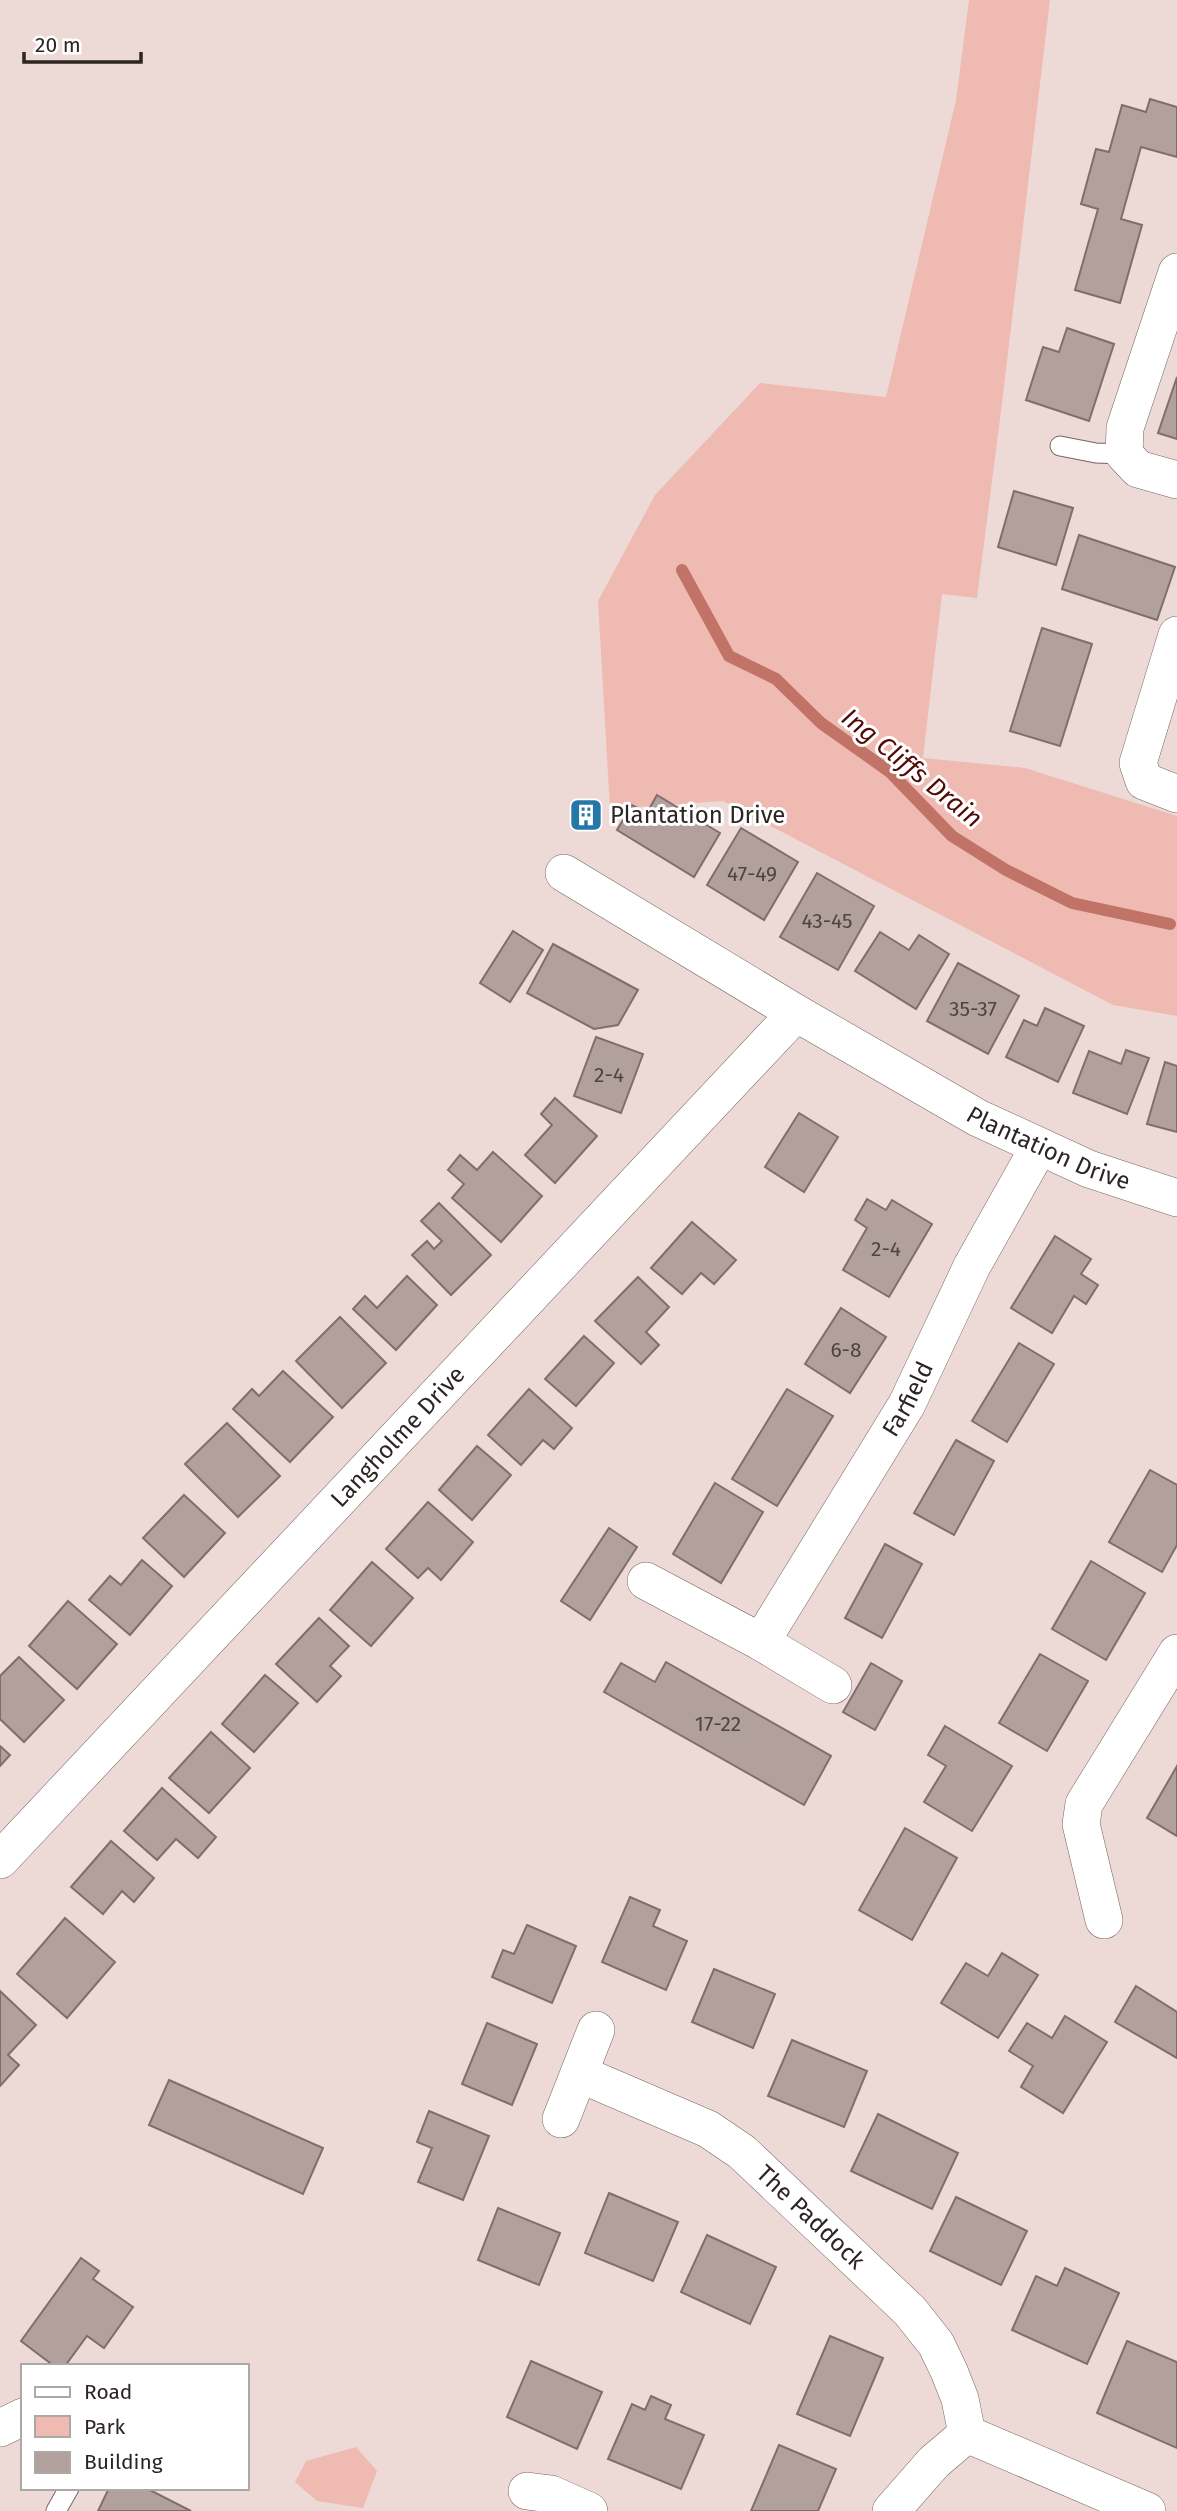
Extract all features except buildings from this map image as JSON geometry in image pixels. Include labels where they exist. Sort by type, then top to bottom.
[{"type":"street","points":[[1177,272],[1125,428],[1124,454],[1138,469],[1177,480]]},
{"type":"street","points":[[1177,635],[1138,763],[1144,781],[1177,794]]},
{"type":"street","name":"Plantation Drive","points":[[564,873],[796,1013],[978,1118],[1089,1169],[1177,1198]]},
{"type":"street","name":"Langholme Drive","points":[[0,1860],[796,1013]]},
{"type":"street","name":"Farfield","points":[[761,1642],[907,1404],[972,1266],[1039,1147]]},
{"type":"street","points":[[646,1581],[761,1642],[833,1685]]},
{"type":"street","points":[[1104,1920],[1081,1824],[1084,1804],[1177,1653]]},
{"type":"street","points":[[561,2119],[596,2030]]},
{"type":"street","name":"The Paddock","points":[[580,2074],[708,2129],[742,2151],[911,2311],[936,2344],[949,2371],[960,2399],[967,2434]]},
{"type":"street","points":[[0,2428],[21,2418]]},
{"type":"street","points":[[891,2511],[934,2462],[967,2434],[1147,2511]]},
{"type":"street","points":[[527,2491],[551,2494],[589,2511]]},
{"type":"lane","points":[[1060,446],[1096,453],[1124,454]]},
{"type":"lane","points":[[56,2511],[68,2490]]},
{"type":"green space","points":[[969,0],[1050,0],[977,598],[942,594],[923,758],[1025,768],[1177,816],[1177,1016],[1113,1005],[723,801],[610,809],[598,601],[655,495],[760,383],[886,397],[956,100]]},
{"type":"green space","points":[[356,2447],[377,2471],[363,2508],[317,2501],[295,2482],[306,2461]]},
{"type":"waterway","name":"Ing Cliffs Drain","points":[[682,570],[729,656],[776,679],[821,723],[890,772],[952,836],[1006,870],[1072,903],[1170,924]]},
{"type":"place","name":"Plantation Drive","points":[[586,815]]}]
